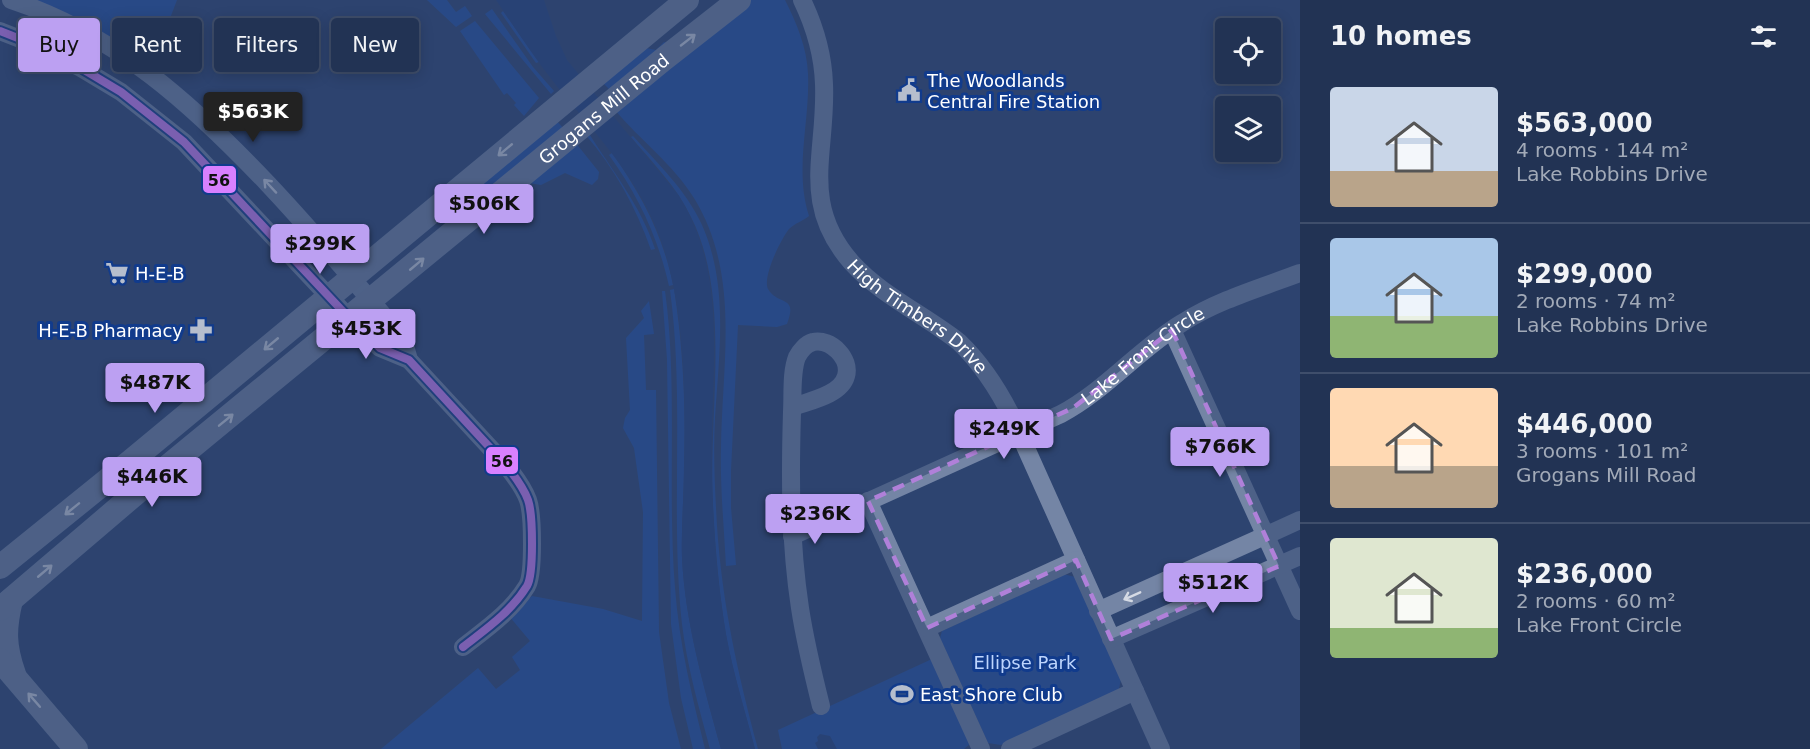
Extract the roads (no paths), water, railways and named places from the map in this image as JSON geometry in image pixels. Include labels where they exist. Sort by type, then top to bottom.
[{"type":"main road","name":"Grogans Mill Road","points":[[0,567],[687,0]]},
{"type":"main road","name":"Grogans Mill Road","points":[[5,605],[149,482],[739,0]]},
{"type":"main road","points":[[5,605],[7,654],[15,679]]},
{"type":"main road","points":[[0,660],[76,749]]},
{"type":"street","points":[[11,0],[55,18]]},
{"type":"street","name":"High Timbers Drive","points":[[802,0],[814,28],[822,64],[823,106],[818,176],[824,215],[830,229],[843,251],[865,276],[941,327],[972,354],[992,381],[1019,433],[1161,749]]},
{"type":"street","points":[[0,31],[18,38]]},
{"type":"street","points":[[100,41],[158,80],[219,134],[314,233],[372,301],[403,339],[409,360]]},
{"type":"street","points":[[88,72],[114,87],[142,108],[197,154],[350,319],[380,348],[409,360],[519,481],[529,502],[532,559],[528,585],[508,611],[464,647]]},
{"type":"street","points":[[197,154],[219,134]]},
{"type":"street","name":"Lake Front Circle","points":[[792,536],[1061,414],[1082,402],[1172,330],[1214,306],[1300,273]]},
{"type":"street","points":[[1172,330],[1300,611]]},
{"type":"street","points":[[793,407],[790,504],[792,536],[800,613],[821,706]]},
{"type":"street","points":[[868,501],[981,749]]},
{"type":"street","points":[[1098,611],[1300,520]]},
{"type":"street","points":[[1111,639],[1300,556]]},
{"type":"street","points":[[927,628],[1076,561]]},
{"type":"street","points":[[1010,749],[1135,692]]},
{"type":"place","name":"The Woodlands Central Fire Station","points":[[909,90]]},
{"type":"place","name":"H-E-B","points":[[117,273]]},
{"type":"place","name":"H-E-B Pharmacy","points":[[201,330]]},
{"type":"place","name":"East Shore Club","points":[[902,694]]},
{"type":"park label","name":"Ellipse Park","points":[[1025,662]]}]
